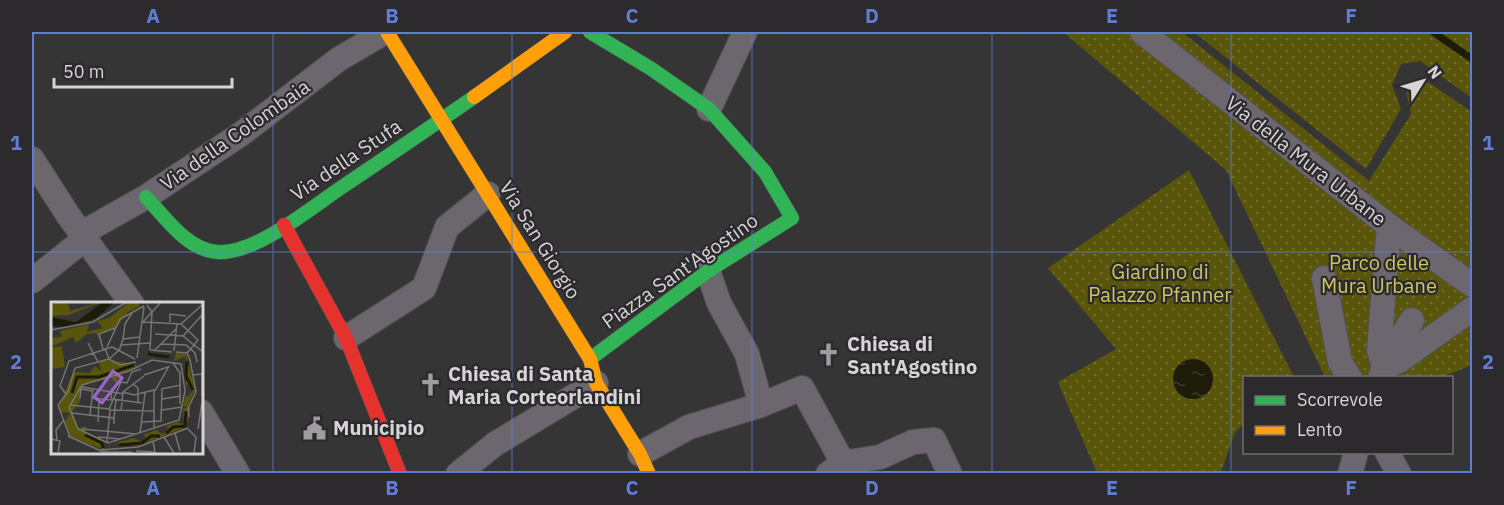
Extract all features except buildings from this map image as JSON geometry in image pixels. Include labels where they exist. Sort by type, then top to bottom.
[{"type":"street","name":"Via San Giorgio","points":[[386,32],[440,122],[591,359],[596,383],[644,464]]},
{"type":"street","name":"Via della Colombaia","points":[[32,281],[84,236],[241,134],[339,59],[386,32]]},
{"type":"street","name":"Via della Stufa","points":[[146,197],[196,247],[214,252],[241,249],[284,225],[440,122],[565,32]]},
{"type":"street","points":[[590,32],[650,68],[709,109],[745,32]]},
{"type":"street","name":"Via della Mura Urbane","points":[[1142,32],[1389,226],[1473,285]]},
{"type":"street","name":"Piazza Sant'Agostino","points":[[591,359],[708,271],[792,218],[765,172],[709,109]]},
{"type":"street","points":[[32,159],[131,302]]},
{"type":"street","points":[[346,338],[424,288],[447,226],[488,194]]},
{"type":"street","points":[[284,225],[346,338],[400,474]]},
{"type":"street","points":[[1382,372],[1379,350],[1389,226]]},
{"type":"street","points":[[708,271],[719,303],[747,354],[761,405]]},
{"type":"street","points":[[1324,278],[1340,362],[1349,376]]},
{"type":"street","points":[[1382,372],[1473,309]]},
{"type":"street","points":[[1382,372],[1412,320]]},
{"type":"street","points":[[458,474],[495,444],[596,383]]},
{"type":"street","points":[[644,464],[689,427],[761,405],[802,388],[836,468],[880,457],[913,442],[934,440],[950,474]]},
{"type":"street","points":[[202,414],[238,474]]},
{"type":"street","points":[[1350,474],[1356,454]]},
{"type":"street","points":[[1388,454],[1399,474]]},
{"type":"green space","name":"Parco delle Mura Urbane","points":[[1063,32],[1182,32],[1369,181],[1411,114],[1406,90],[1422,78],[1472,112],[1472,365],[1444,376],[1325,376],[1226,170]]},
{"type":"green space","points":[[1194,32],[1472,32],[1472,98],[1420,61],[1401,64],[1392,85],[1401,109],[1366,169]]},
{"type":"green space","name":"Giardino di Palazzo Pfanner","points":[[1189,170],[1293,376],[1243,376],[1243,424],[1234,434],[1221,473],[1097,473],[1058,382],[1116,349],[1048,268]]},
{"type":"water","points":[[1193,359],[1207,365],[1213,379],[1207,393],[1193,399],[1179,393],[1173,379],[1179,365]]},
{"type":"waterway","points":[[1433,32],[1472,59]]},
{"type":"traffic: fast","points":[[590,32],[650,68],[709,109],[765,172],[792,218],[708,271],[590,359]]},
{"type":"traffic: fast","points":[[146,197],[186,239],[206,250],[232,251],[249,246],[284,228],[474,97]]},
{"type":"traffic: slow","points":[[387,32],[590,359],[596,383],[640,454],[649,474]]},
{"type":"traffic: slow","points":[[474,97],[565,32]]},
{"type":"traffic: jam","points":[[284,225],[346,338],[400,474]]},
{"type":"place","name":"Chiesa di Sant'Agostino","points":[[829,355]]},
{"type":"place","name":"Chiesa di Santa Maria Corteorlandini","points":[[430,385]]},
{"type":"place","name":"Municipio","points":[[315,428]]}]
